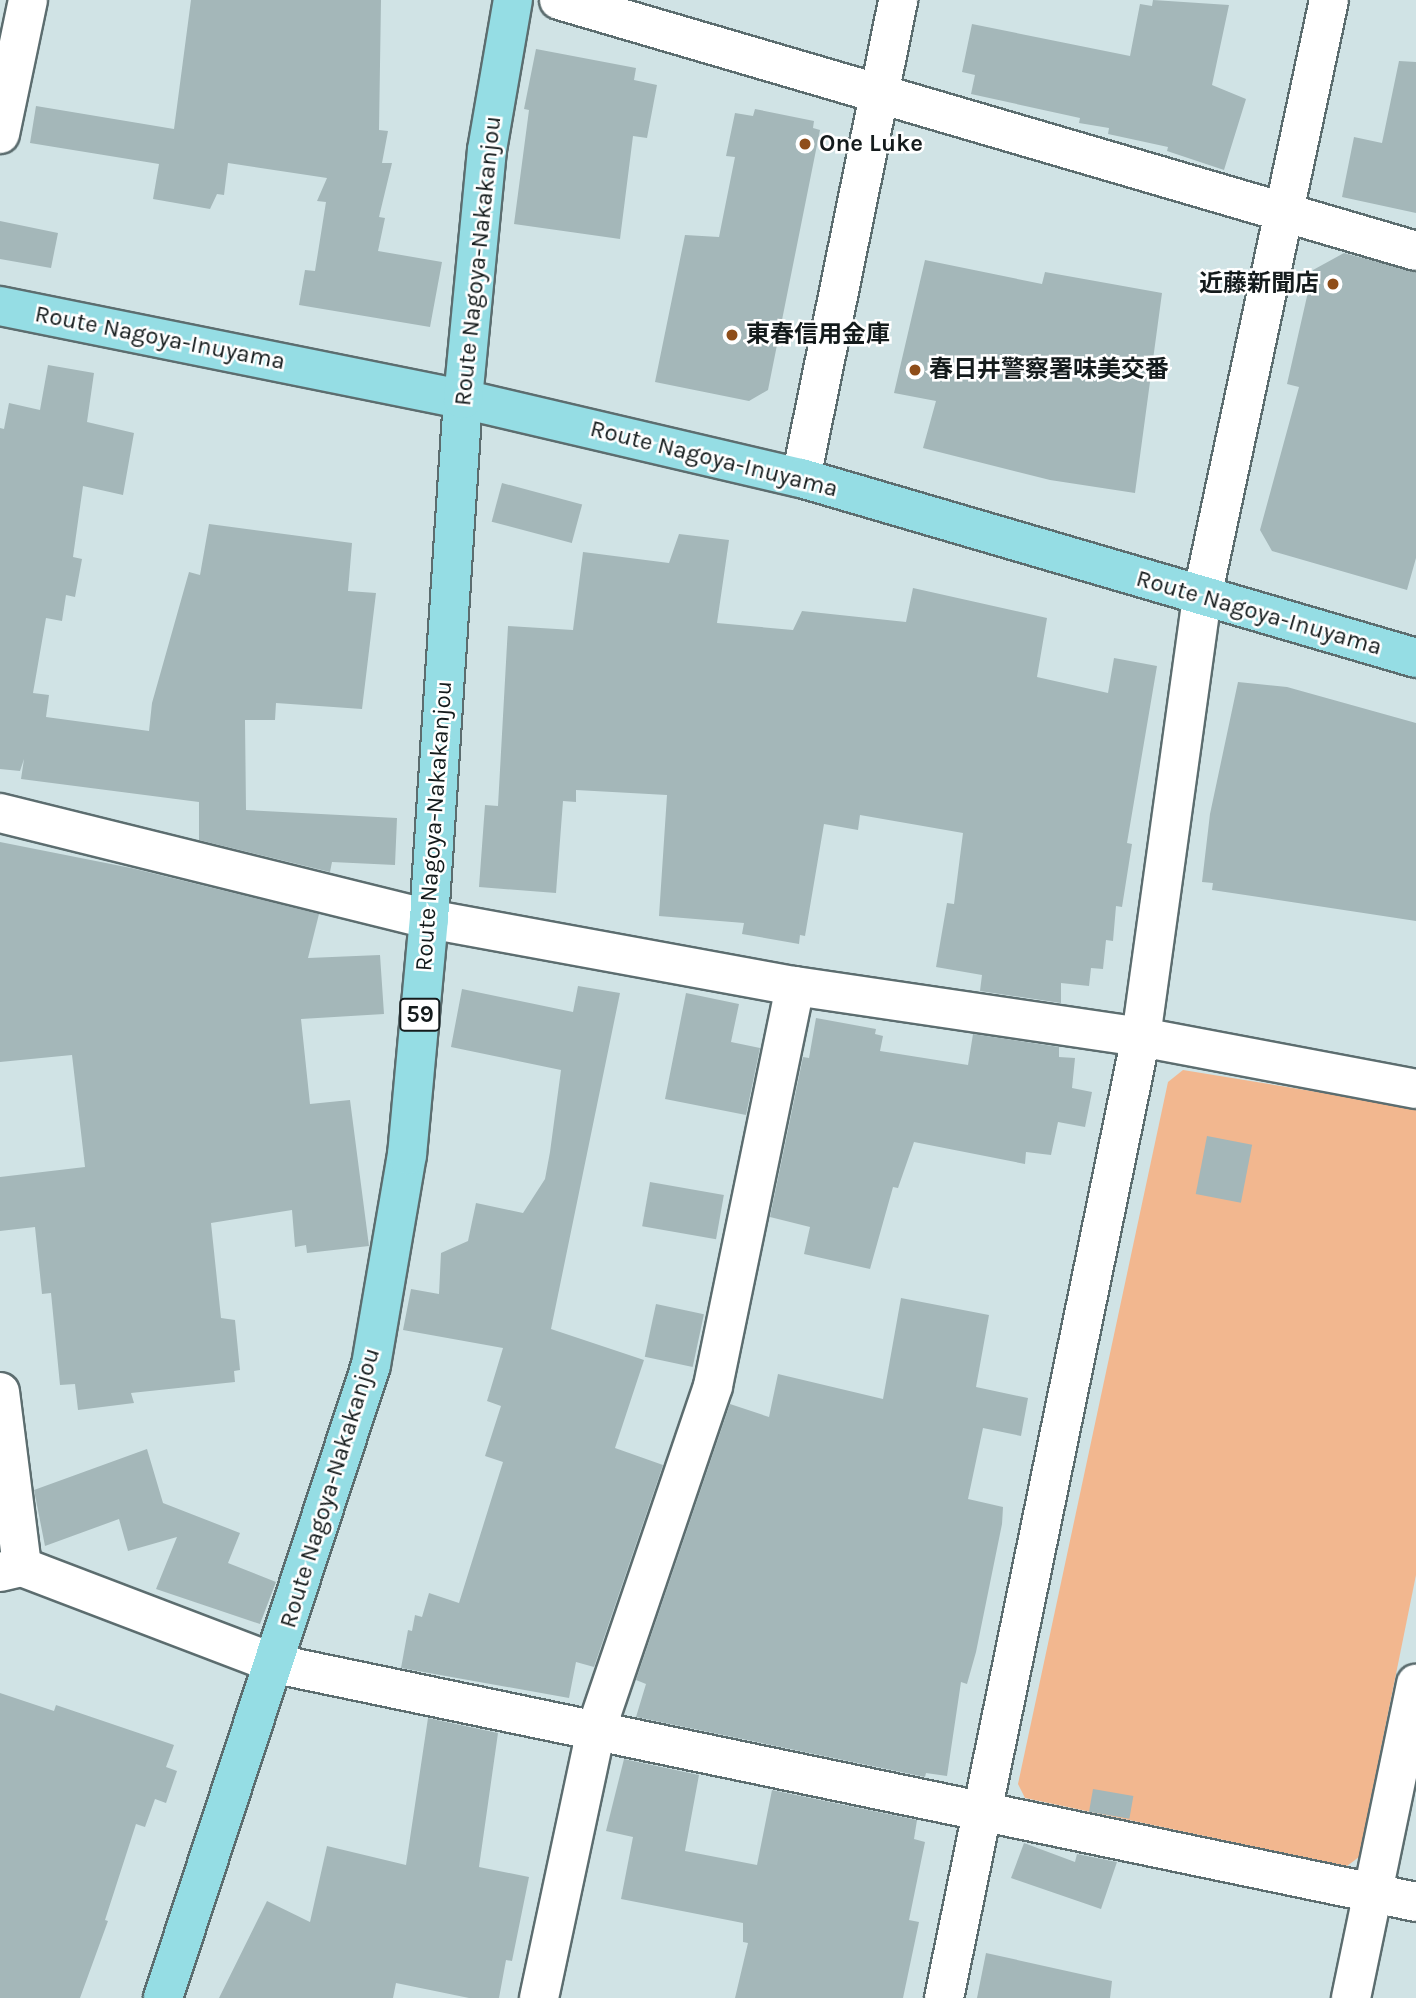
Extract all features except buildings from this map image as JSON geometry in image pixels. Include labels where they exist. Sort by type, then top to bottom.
[{"type":"main road","name":"Route Nagoya-Nakakanjou","points":[[163,1998],[276,1664],[371,1365],[407,1155],[429,919],[463,399],[487,150],[513,0]]},
{"type":"main road","name":"Route Nagoya-Inuyama","points":[[0,306],[463,399],[801,478],[1416,658]]},
{"type":"street","points":[[0,134],[28,0]]},
{"type":"street","points":[[559,0],[880,97],[1416,251]]},
{"type":"street","points":[[801,478],[898,0]]},
{"type":"street","points":[[944,1998],[1141,1037],[1202,597],[1329,0]]},
{"type":"street","points":[[0,813],[429,919],[795,986],[1141,1037],[1416,1089]]},
{"type":"street","points":[[539,1998],[596,1730],[713,1386],[795,986]]},
{"type":"street","points":[[0,1392],[11,1569],[276,1664],[1416,1902]]},
{"type":"street","points":[[1352,1998],[1416,1684]]},
{"type":"shaded area","points":[[1183,1070],[1416,1108],[1416,1575],[1359,1857],[1347,1866],[1025,1798],[1018,1784],[1168,1082]]},
{"type":"place","name":"One Luke","points":[[805,144]]},
{"type":"place","name":"近藤新聞店","points":[[1333,284]]},
{"type":"place","name":"東春信用金庫","points":[[732,335]]},
{"type":"place","name":"春日井警察署味美交番","points":[[915,370]]}]
